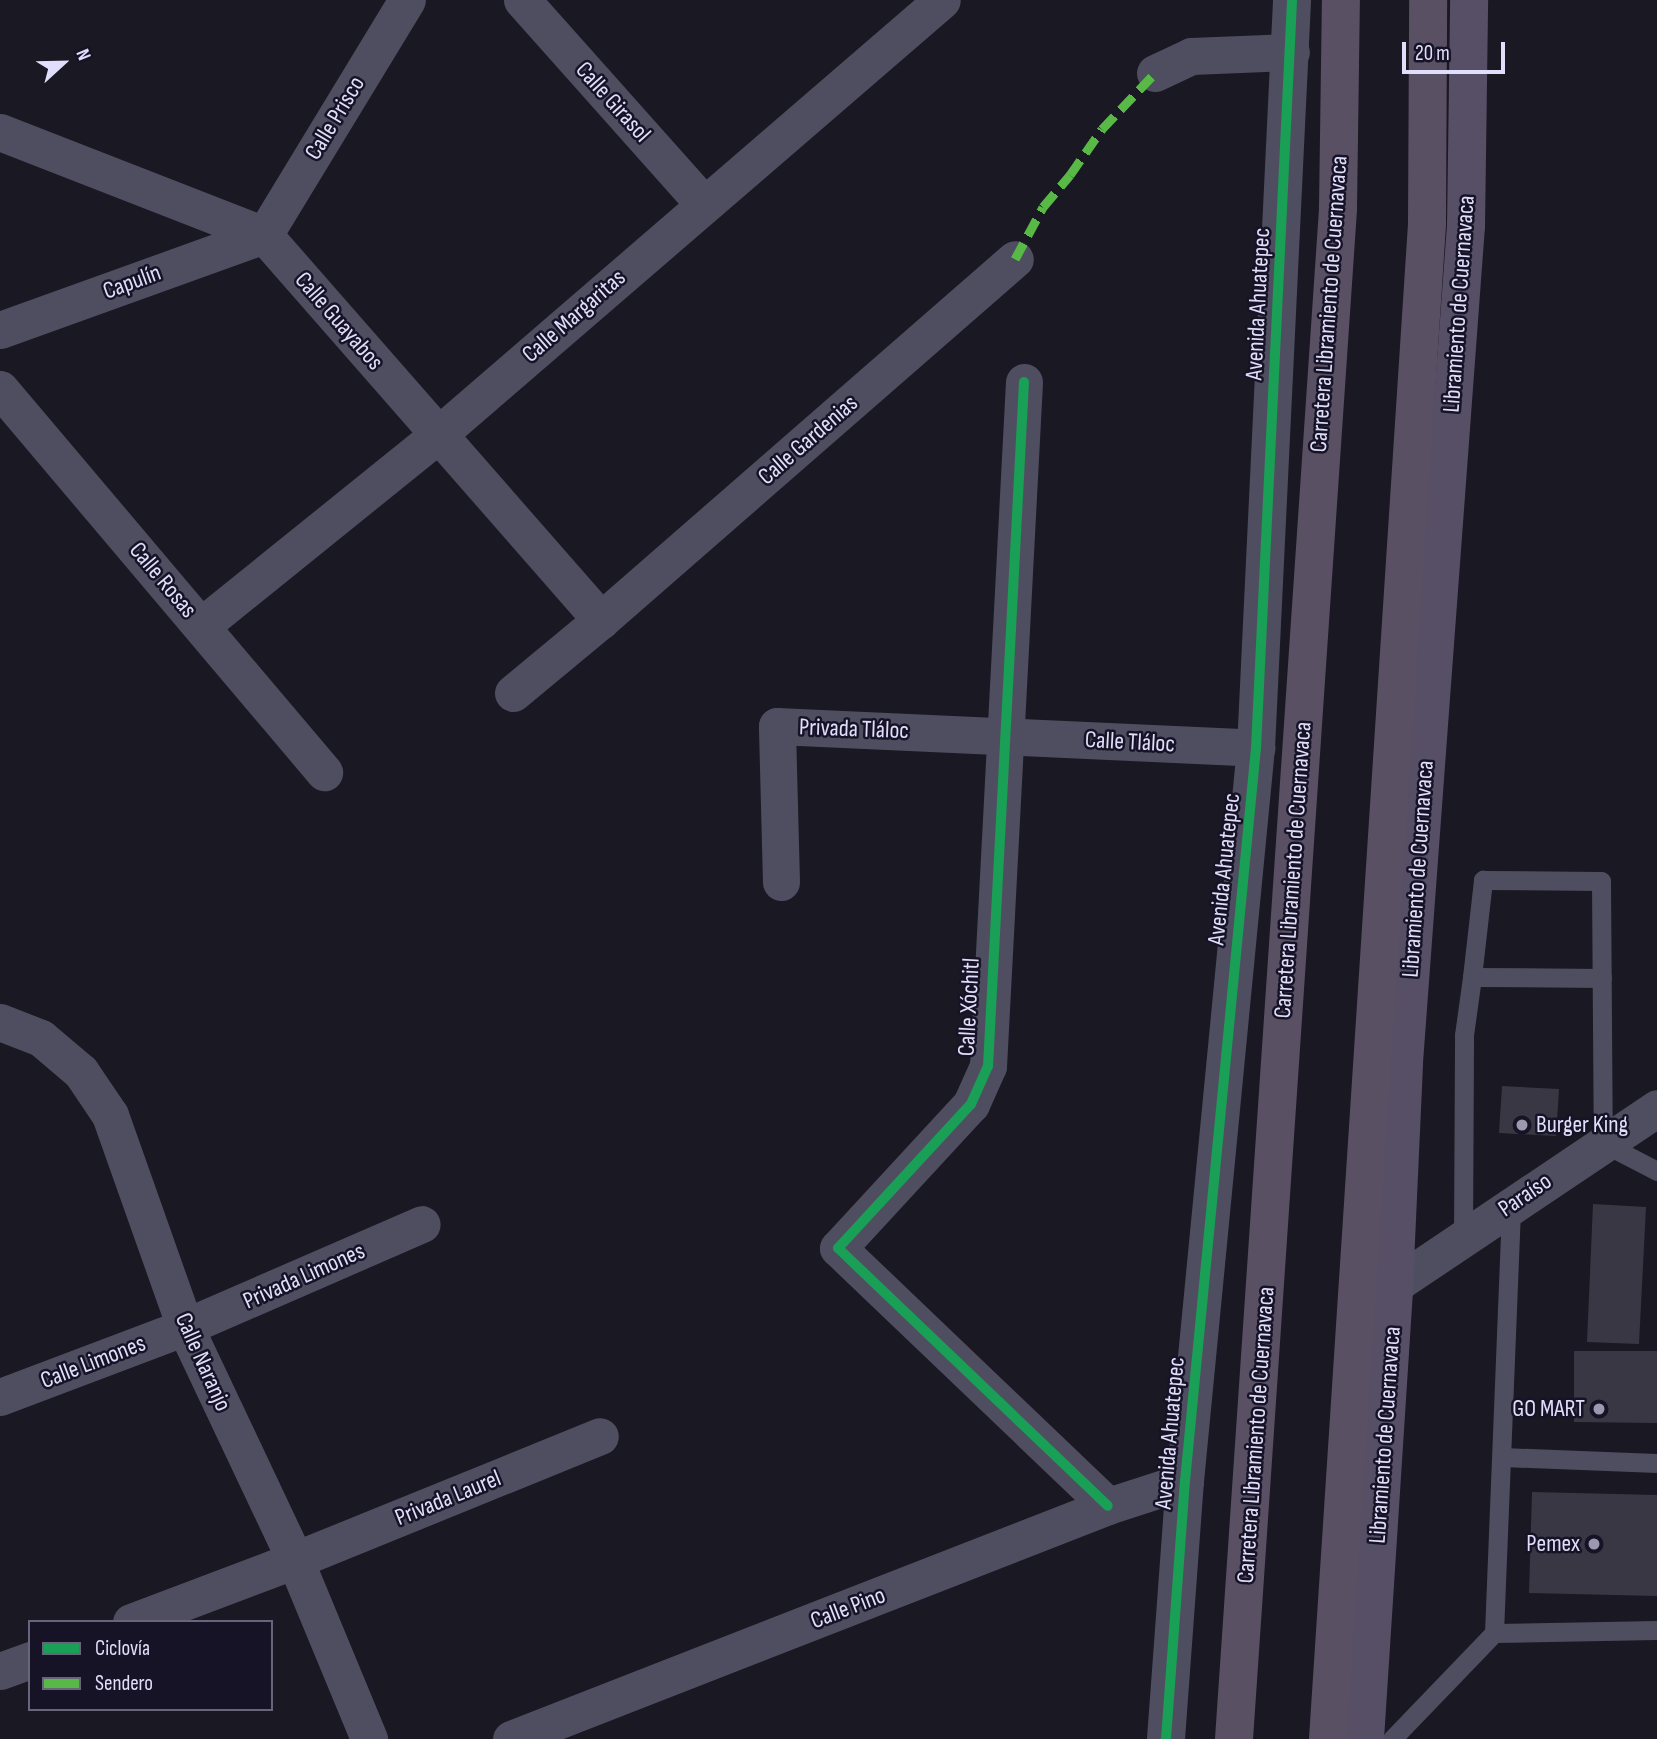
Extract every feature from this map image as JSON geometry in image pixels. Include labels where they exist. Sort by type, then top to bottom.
[{"type":"highway","name":"Carretera Libramiento de Cuernavaca","points":[[1234,1739],[1338,208],[1341,0]]},
{"type":"highway","points":[[1328,1739],[1427,223],[1428,0]]},
{"type":"main road","name":"Libramiento de Cuernavaca","points":[[1364,1739],[1394,1284],[1404,1062],[1466,226],[1469,0]]},
{"type":"street","name":"Calle Prisco","points":[[264,235],[407,0]]},
{"type":"street","name":"Calle Girasol","points":[[522,0],[704,204]]},
{"type":"street","name":"Avenida Ahuatepec","points":[[1166,1739],[1185,1481],[1256,748],[1292,0]]},
{"type":"street","name":"Calle Margaritas","points":[[201,626],[439,433],[933,3]]},
{"type":"street","points":[[1155,73],[1191,56],[1291,52]]},
{"type":"street","name":"Calle Guayabos","points":[[0,132],[264,235],[601,620]]},
{"type":"street","name":"Capulín","points":[[0,330],[264,235]]},
{"type":"street","name":"Calle Gardenias","points":[[513,693],[601,620],[1015,259]]},
{"type":"street","name":"Calle Xóchitl","points":[[1024,382],[1003,735],[988,1066],[971,1104],[838,1248],[1108,1506]]},
{"type":"street","name":"Calle Rosas","points":[[0,388],[324,772]]},
{"type":"street","name":"Privada Tláloc","points":[[781,882],[777,726],[1003,735]]},
{"type":"street","name":"Calle Tláloc","points":[[1003,735],[1256,748]]},
{"type":"street","name":"Calle Naranjo","points":[[0,1022],[41,1038],[81,1072],[110,1115],[185,1327],[295,1560],[369,1739]]},
{"type":"street","name":"Paraíso","points":[[1394,1284],[1657,1108]]},
{"type":"street","name":"Privada Limones","points":[[185,1327],[422,1224]]},
{"type":"street","name":"Calle Limones","points":[[0,1397],[185,1327]]},
{"type":"street","name":"Privada Laurel","points":[[136,1620],[295,1560],[600,1436]]},
{"type":"street","name":"Calle Pino","points":[[512,1739],[1108,1506],[1185,1481]]},
{"type":"street","points":[[0,1671],[28,1661]]},
{"type":"lane","points":[[1463,1237],[1464,1035],[1483,880],[1601,881],[1603,1143],[1657,1171]]},
{"type":"lane","points":[[1472,977],[1602,978]]},
{"type":"lane","points":[[1392,1739],[1494,1633],[1511,1204]]},
{"type":"lane","points":[[1502,1457],[1657,1463]]},
{"type":"lane","points":[[1494,1633],[1657,1630]]},
{"type":"building","points":[[1502,1086],[1559,1089],[1556,1136],[1499,1133]]},
{"type":"building","points":[[1593,1204],[1646,1207],[1639,1344],[1587,1342]]},
{"type":"building","points":[[1574,1351],[1657,1351],[1657,1423],[1574,1422]]},
{"type":"building","name":"Pemex","points":[[1532,1492],[1657,1495],[1657,1596],[1529,1593]]},
{"type":"marked path","points":[[1015,259],[1043,207],[1070,175],[1102,129],[1155,73]]},
{"type":"cycle path","points":[[1166,1739],[1185,1481],[1256,748],[1292,0]]},
{"type":"cycle path","points":[[1024,382],[988,1066],[971,1104],[838,1248],[1108,1506]]},
{"type":"place","name":"Burger King","points":[[1522,1125]]},
{"type":"place","name":"GO MART","points":[[1599,1409]]},
{"type":"place","name":"Pemex","points":[[1594,1544]]}]
